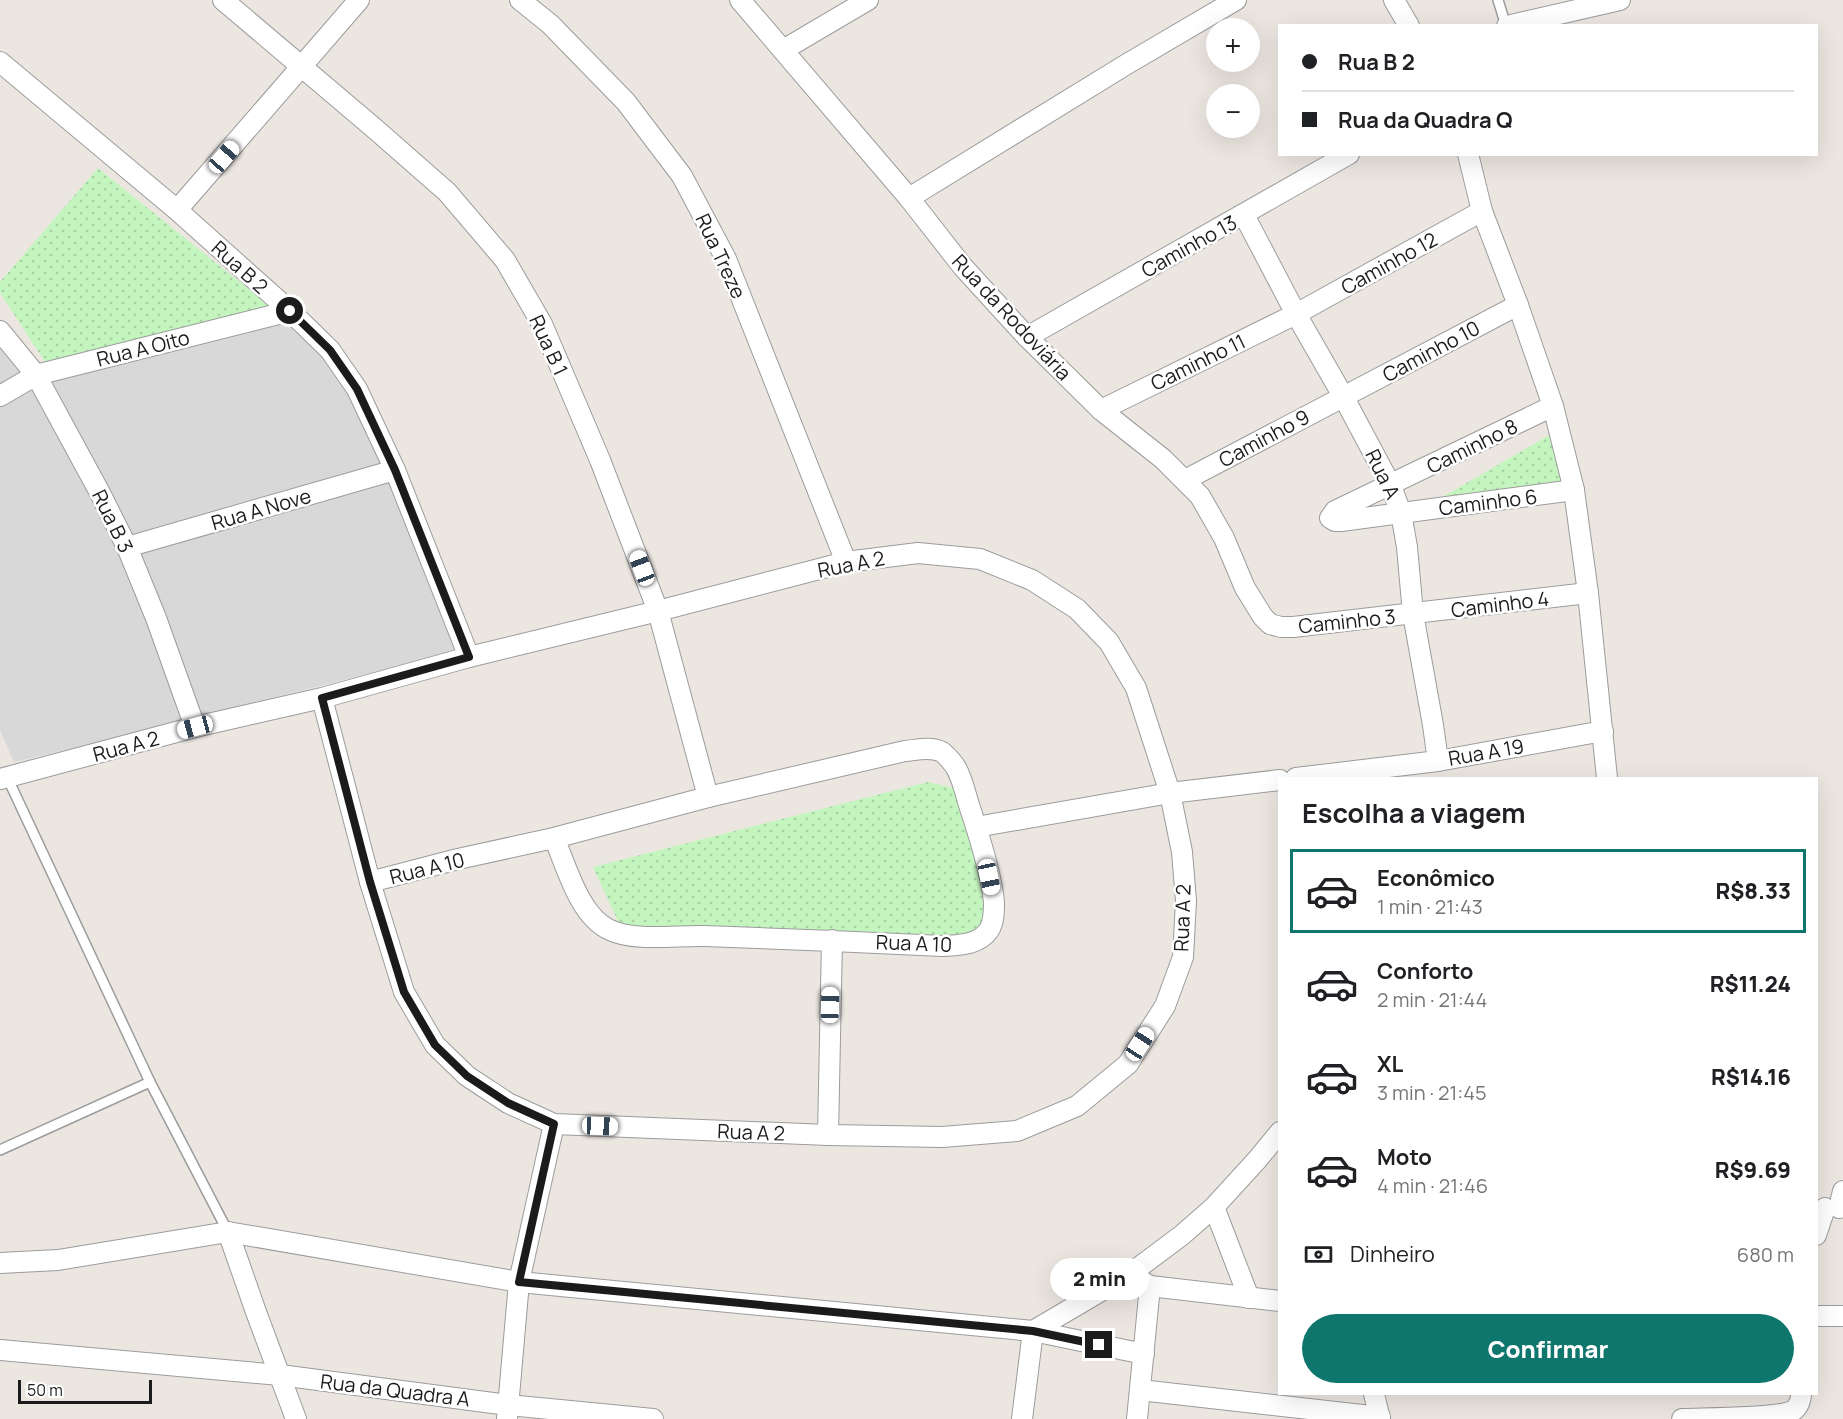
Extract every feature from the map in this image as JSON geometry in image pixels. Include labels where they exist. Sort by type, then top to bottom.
[{"type":"street","name":"Rua B 1","points":[[223,0],[447,192],[505,260],[542,324],[600,460],[658,611],[708,797]]},
{"type":"street","points":[[177,210],[359,0]]},
{"type":"street","name":"Rua Treze","points":[[520,0],[550,24],[626,102],[682,176],[726,259],[846,562]]},
{"type":"street","name":"Rua da Rodoviária","points":[[740,0],[909,198],[963,267],[1027,337],[1101,410],[1163,459],[1200,496],[1224,538],[1254,604],[1270,624],[1281,627]]},
{"type":"street","points":[[783,50],[868,0]]},
{"type":"street","points":[[909,198],[1236,0]]},
{"type":"street","points":[[1394,0],[1408,24]]},
{"type":"street","points":[[1516,24],[1620,0]]},
{"type":"street","name":"Rua B 2","points":[[0,62],[177,210],[330,350],[357,389],[395,470],[469,657]]},
{"type":"street","name":"Caminho 13","points":[[1027,337],[1346,156]]},
{"type":"street","points":[[1468,156],[1482,211],[1553,406],[1574,490],[1588,593],[1607,777]]},
{"type":"street","name":"Caminho 12","points":[[1296,314],[1482,211]]},
{"type":"street","name":"Rua A","points":[[1245,214],[1296,314],[1391,486],[1401,513],[1407,547],[1413,614],[1438,761]]},
{"type":"street","name":"Caminho 10","points":[[1343,396],[1518,305]]},
{"type":"street","name":"Rua A Oito","points":[[0,396],[36,375],[290,311]]},
{"type":"street","name":"Caminho 11","points":[[1101,410],[1296,314]]},
{"type":"street","name":"Rua B 3","points":[[0,331],[36,375],[127,547],[156,618],[195,727]]},
{"type":"street","name":"Caminho 9","points":[[1185,480],[1343,396]]},
{"type":"street","name":"Caminho 8","points":[[1330,518],[1335,512],[1553,406]]},
{"type":"street","name":"Rua A Nove","points":[[127,547],[395,470]]},
{"type":"street","name":"Caminho 6","points":[[1330,518],[1341,521],[1574,490]]},
{"type":"street","name":"Rua A 2","points":[[2,772],[322,698],[469,657],[846,562],[918,553],[980,559],[1032,580],[1077,609],[1109,642],[1136,688],[1170,793],[1182,852],[1186,901],[1183,957],[1165,1006],[1128,1064],[1077,1106],[1017,1131],[942,1137],[828,1136],[554,1124],[508,1103],[467,1076],[435,1045],[404,992],[370,882],[322,698]]},
{"type":"street","name":"Caminho 4","points":[[1413,614],[1588,593]]},
{"type":"street","name":"Caminho 3","points":[[1281,627],[1413,614]]},
{"type":"street","name":"Rua A 19","points":[[1322,777],[1438,761],[1603,731]]},
{"type":"street","name":"Rua A 10","points":[[370,882],[458,859],[554,838],[708,797],[905,751],[926,749],[941,752],[954,765],[962,782],[976,827],[994,901],[994,919],[981,939],[964,945],[680,936],[633,937],[609,930],[592,917],[579,897],[554,838]]},
{"type":"street","points":[[976,827],[1170,793],[1278,780]]},
{"type":"street","points":[[828,1136],[832,940]]},
{"type":"street","points":[[508,1412],[519,1282],[554,1124]]},
{"type":"street","points":[[1033,1331],[1130,1274],[1182,1235],[1214,1207],[1278,1134]]},
{"type":"street","points":[[1818,1231],[1833,1205]]},
{"type":"street","points":[[1214,1207],[1249,1298]]},
{"type":"street","points":[[0,1263],[58,1260],[228,1232],[519,1282],[1033,1331],[1144,1354]]},
{"type":"street","points":[[228,1232],[296,1419]]},
{"type":"street","points":[[1130,1274],[1150,1286],[1278,1301]]},
{"type":"street","points":[[1137,1419],[1150,1286]]},
{"type":"street","points":[[1818,1316],[1843,1316]]},
{"type":"street","points":[[1022,1419],[1033,1331]]},
{"type":"street","name":"Rua da Quadra A","points":[[0,1350],[280,1375],[508,1412],[652,1419]]},
{"type":"street","points":[[1140,1390],[1380,1418],[1374,1395]]},
{"type":"street","points":[[1683,1419],[1777,1415],[1794,1410],[1801,1395]]},
{"type":"lane","points":[[1498,0],[1506,24]]},
{"type":"lane","points":[[2,772],[150,1082],[228,1232]]},
{"type":"lane","points":[[0,1150],[150,1082]]},
{"type":"shaded area","points":[[282,313],[353,383],[383,463],[133,537],[47,373]]},
{"type":"shaded area","points":[[0,343],[24,372],[0,387]]},
{"type":"shaded area","points":[[31,388],[120,552],[188,721],[14,762],[0,730],[0,406]]},
{"type":"shaded area","points":[[395,470],[466,649],[200,716],[138,544]]},
{"type":"green space","points":[[98,168],[277,312],[49,368],[0,293],[0,282]]},
{"type":"green space","points":[[1551,434],[1565,485],[1427,506]]},
{"type":"green space","points":[[928,782],[950,787],[960,794],[990,916],[970,943],[622,930],[593,867]]},
{"type":"route","points":[[290,311],[330,350],[357,389],[395,470],[469,657],[322,698],[370,882],[404,992],[435,1045],[467,1076],[508,1103],[554,1124],[519,1282],[1033,1331],[1099,1345]]}]
